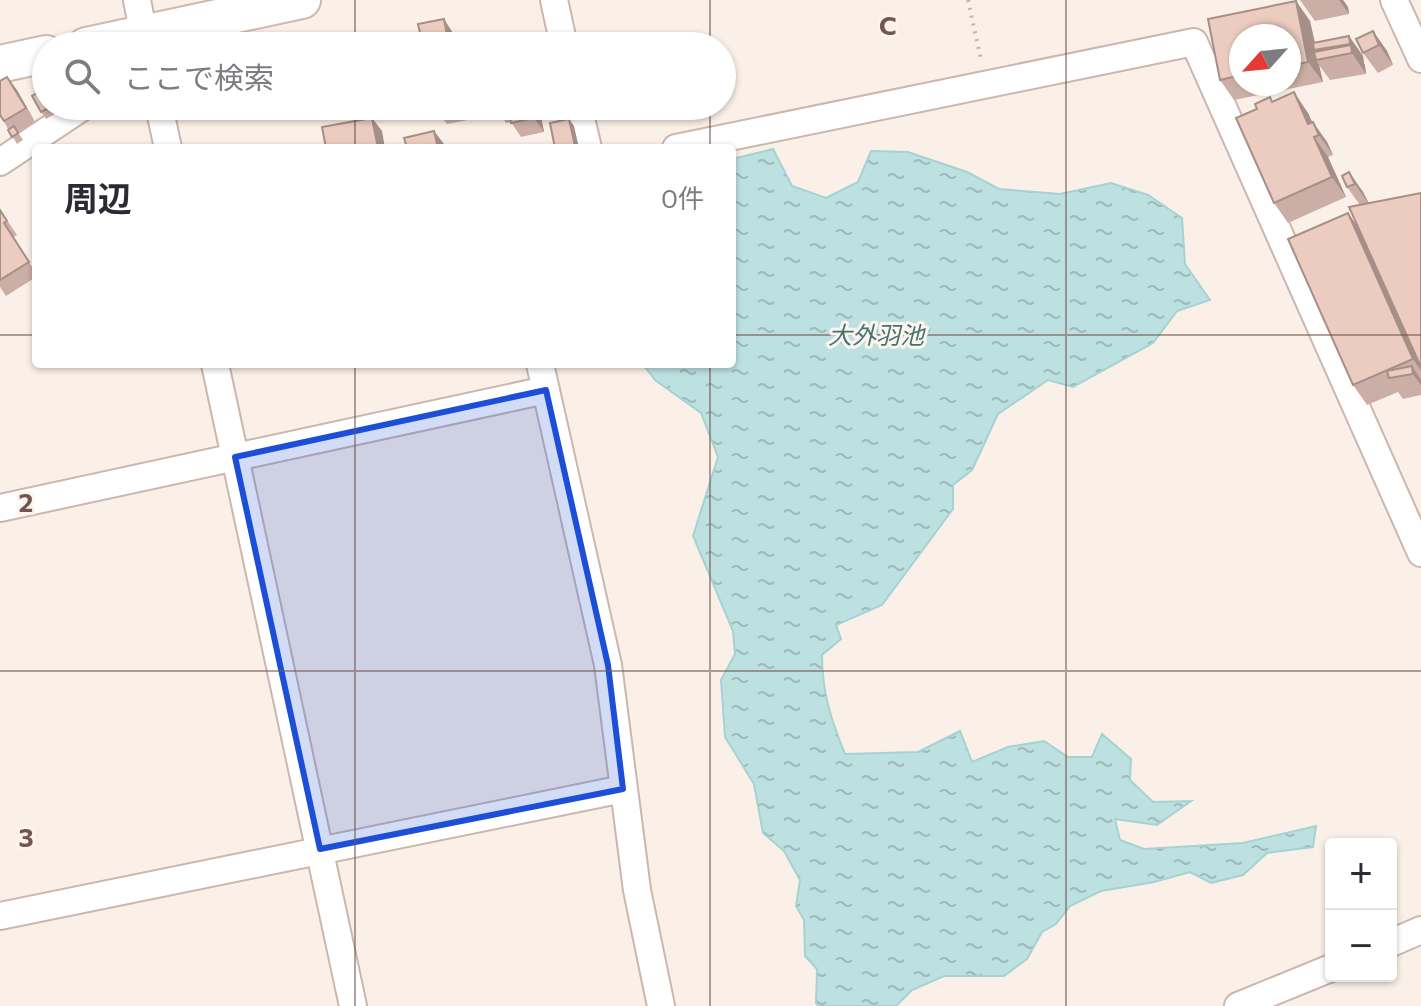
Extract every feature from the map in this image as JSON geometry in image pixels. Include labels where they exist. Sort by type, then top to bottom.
[{"type":"main road","points":[[139,32],[302,0]]},
{"type":"main road","points":[[0,64],[32,57]]},
{"type":"street","points":[[554,0],[561,32]]},
{"type":"street","points":[[1394,0],[1421,59]]},
{"type":"street","points":[[696,144],[1194,42],[1421,553]]},
{"type":"street","points":[[0,162],[63,120]]},
{"type":"street","points":[[162,120],[167,144]]},
{"type":"street","points":[[581,120],[587,144]]},
{"type":"street","points":[[216,368],[353,1006]]},
{"type":"street","points":[[541,368],[608,665],[637,890],[661,1006]]},
{"type":"street","points":[[0,508],[546,390]]},
{"type":"street","points":[[0,916],[623,789]]},
{"type":"street","points":[[1397,941],[1421,931]]},
{"type":"street","points":[[1238,1006],[1325,970]]},
{"type":"path","points":[[968,0],[986,86]]},
{"type":"highlighted area","points":[[546,390],[608,665],[623,789],[320,849],[235,457]]},
{"type":"water","name":"大外羽池","points":[[773,149],[792,186],[826,198],[858,182],[871,151],[908,152],[967,172],[999,189],[1060,194],[1111,183],[1148,195],[1182,218],[1185,264],[1210,300],[1177,311],[1153,343],[1073,387],[1048,380],[998,414],[972,470],[953,485],[953,509],[882,605],[836,625],[841,639],[822,655],[828,706],[845,754],[918,752],[960,731],[972,762],[1008,747],[1044,741],[1068,757],[1092,757],[1102,734],[1131,759],[1130,780],[1153,802],[1191,801],[1157,825],[1115,819],[1120,840],[1144,849],[1243,843],[1316,826],[1313,847],[1267,853],[1243,875],[1211,883],[1190,872],[1101,891],[1070,906],[1056,924],[1042,932],[1027,959],[1004,976],[944,976],[912,990],[896,1006],[819,1006],[816,1003],[817,969],[805,956],[804,920],[796,906],[800,880],[784,851],[763,833],[754,784],[725,737],[721,680],[735,654],[733,631],[693,536],[718,457],[701,413],[655,380],[646,368],[736,368],[736,158]]},
{"type":"building","points":[[1296,1],[1301,24],[1229,24],[1229,78],[1220,80],[1208,19]]},
{"type":"building","points":[[444,19],[446,32],[420,32],[418,24]]},
{"type":"building","points":[[1301,26],[1308,62],[1301,63]]},
{"type":"building","points":[[1373,31],[1379,45],[1363,53],[1356,39]]},
{"type":"building","points":[[1349,36],[1350,44],[1314,50],[1313,43]]},
{"type":"building","points":[[1351,45],[1352,53],[1316,60],[1314,52]]},
{"type":"building","points":[[7,77],[26,108],[4,121],[0,115],[0,81]]},
{"type":"building","points":[[1285,96],[1296,96],[1308,124],[1313,122],[1319,135],[1314,137],[1332,177],[1274,203],[1236,118],[1257,109],[1255,104],[1270,97],[1272,102]]},
{"type":"building","points":[[372,120],[377,144],[325,144],[322,127]]},
{"type":"building","points":[[569,120],[575,144],[554,144],[550,123]]},
{"type":"building","points":[[14,126],[18,133],[12,137],[8,130]]},
{"type":"building","points":[[434,131],[437,144],[406,144],[404,138]]},
{"type":"building","points":[[1349,172],[1355,184],[1347,187],[1342,176]]},
{"type":"building","points":[[1421,193],[1421,367],[1349,207]]},
{"type":"building","points":[[0,210],[7,221],[4,223],[29,262],[0,280]]},
{"type":"building","points":[[1348,213],[1413,359],[1353,385],[1288,239]]},
{"type":"building","points":[[1412,366],[1413,374],[1389,378],[1387,371]]}]
